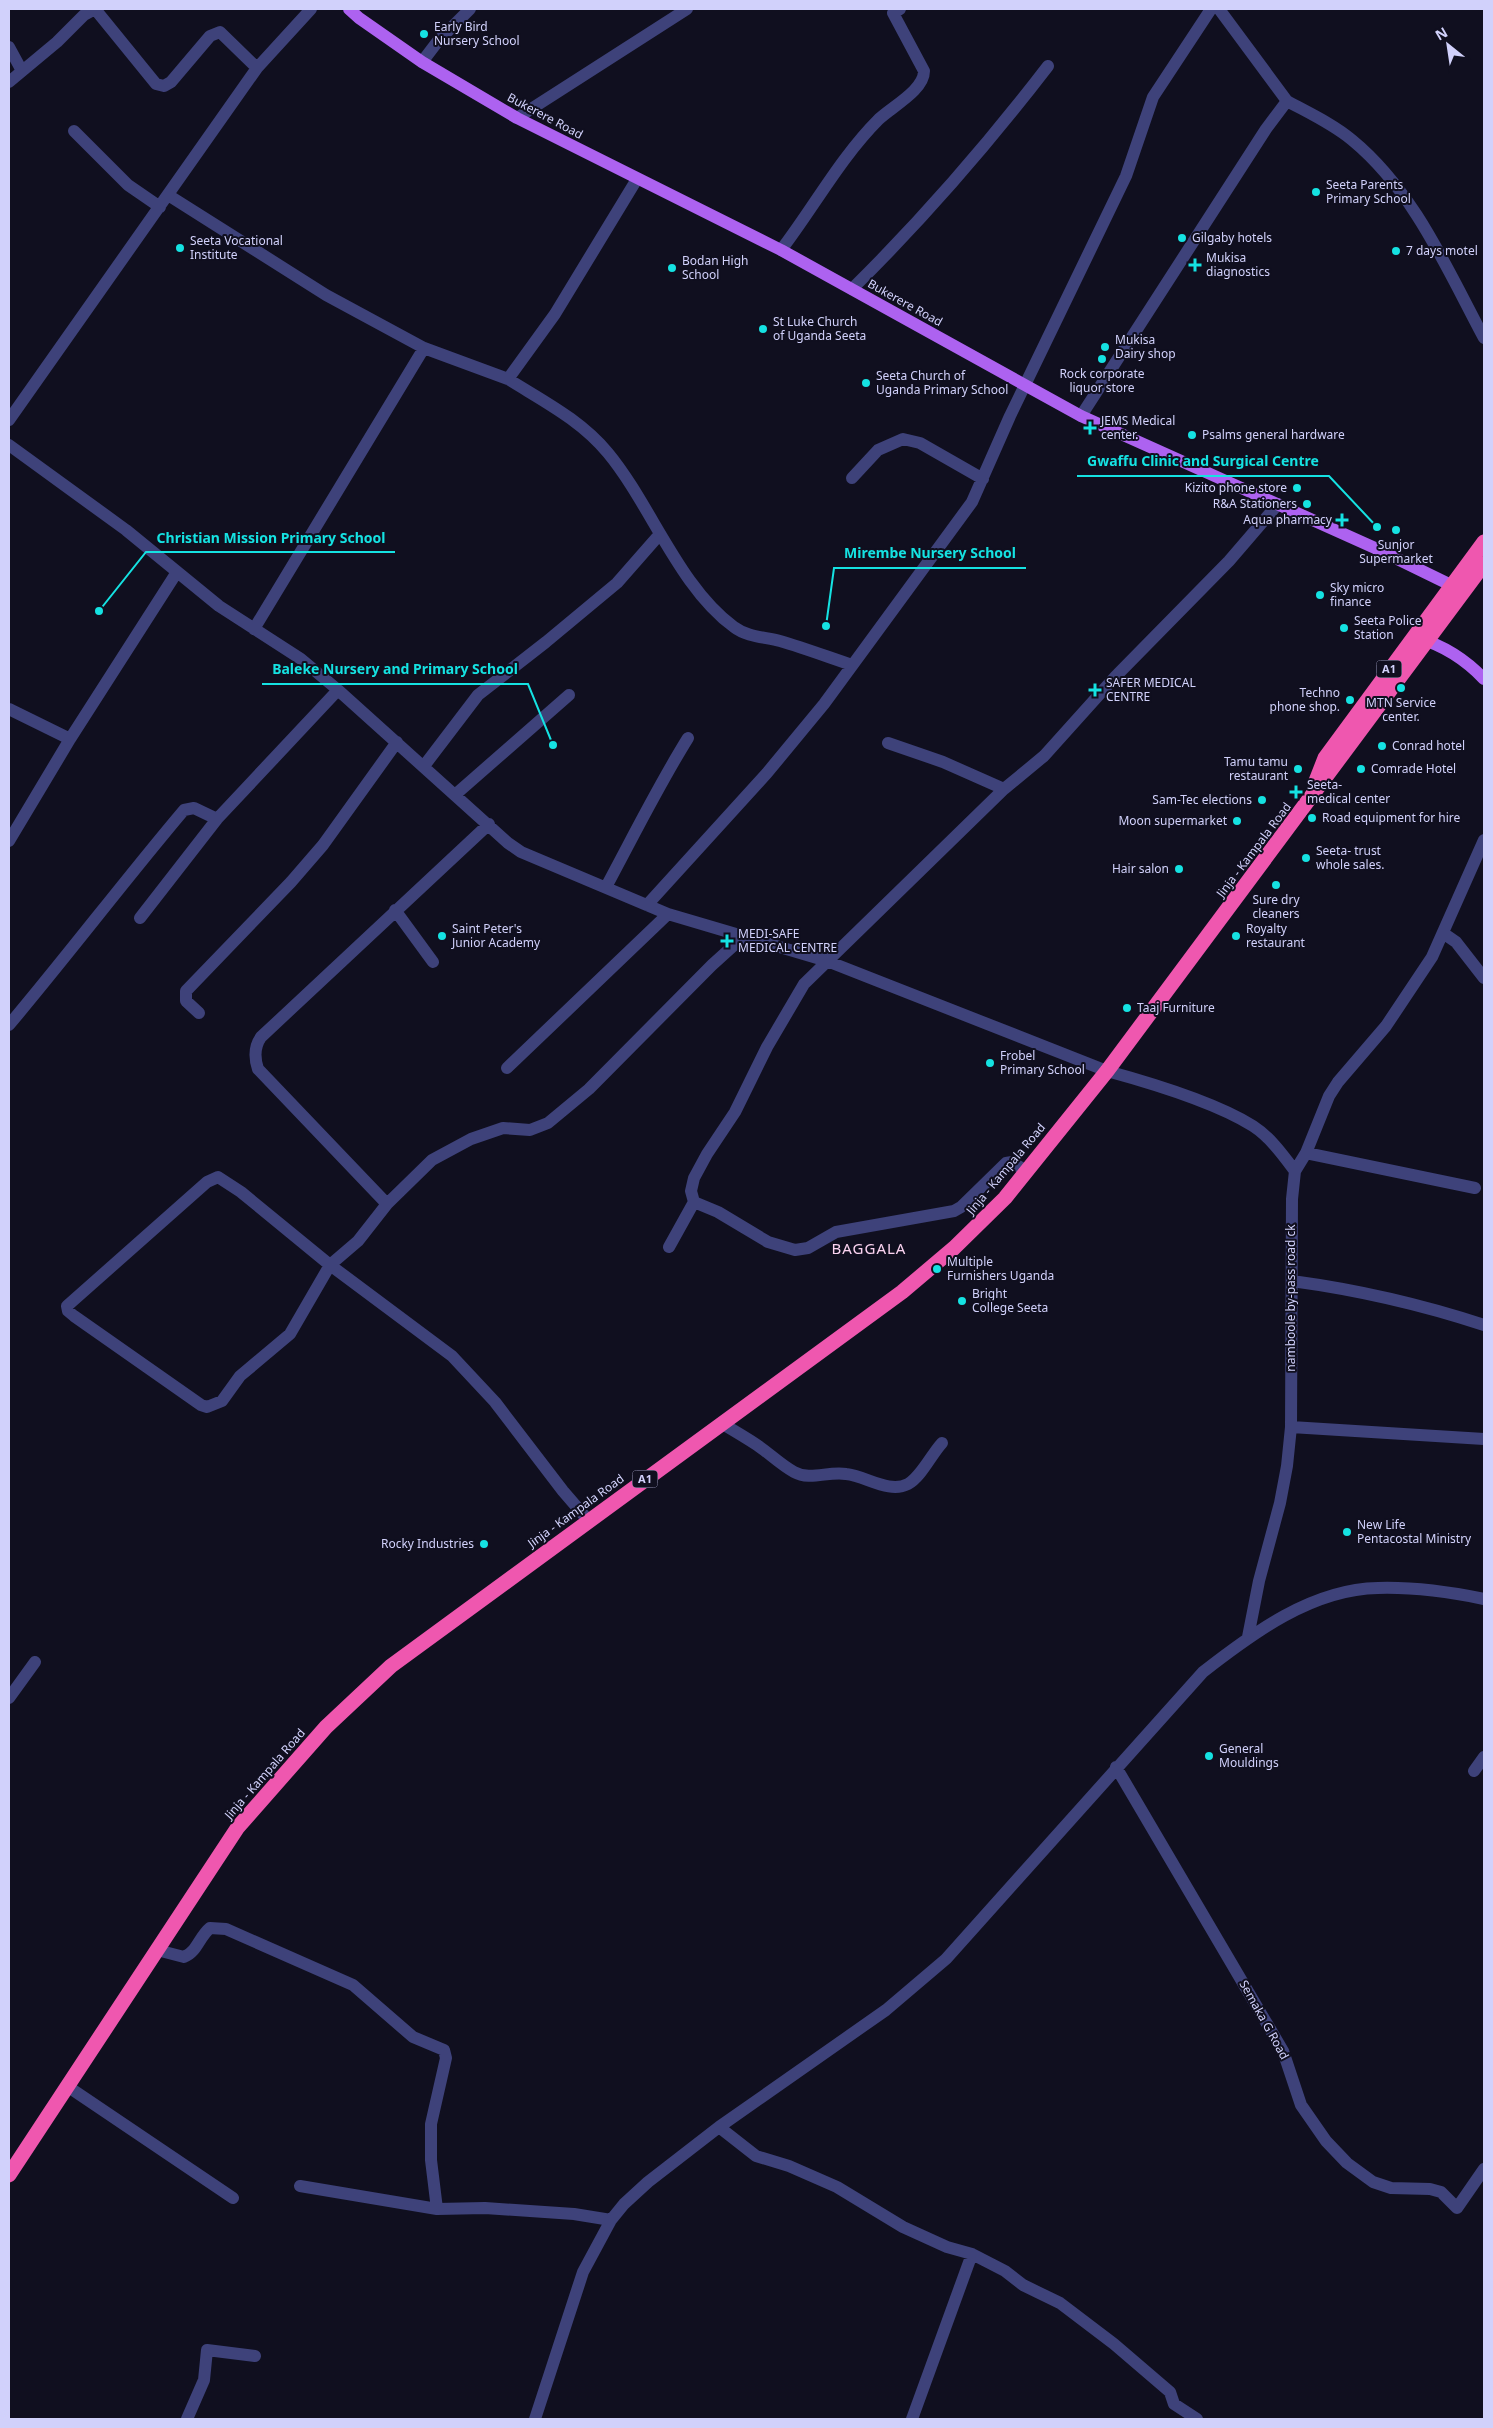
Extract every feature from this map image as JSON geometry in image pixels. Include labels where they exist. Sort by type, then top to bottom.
[{"type":"highway","name":"Jinja - Kampala Road","points":[[9,2175],[238,1827],[326,1727],[391,1666],[902,1292],[980,1224],[1005,1198],[1108,1072],[1307,804],[1457,588],[1484,542]]},
{"type":"highway","name":"Jinja - Kampala Road","points":[[1457,588],[1484,564]]},
{"type":"main road","name":"Bukerere Road","points":[[349,9],[422,62],[517,118],[781,250],[884,308],[1027,384],[1081,416],[1278,504],[1457,588]]},
{"type":"main road","points":[[1420,639],[1446,649],[1467,662],[1484,679]]},
{"type":"street","points":[[9,82],[84,15],[95,9],[156,84],[164,86],[172,82],[210,36],[220,32],[256,68]]},
{"type":"street","points":[[9,420],[256,68],[311,9]]},
{"type":"street","points":[[422,62],[438,41],[470,9]]},
{"type":"street","points":[[517,118],[687,9]]},
{"type":"street","points":[[647,905],[767,773],[824,704],[972,502],[1010,416],[1126,176],[1153,97],[1211,9]]},
{"type":"street","points":[[1219,9],[1287,101],[1319,118],[1352,140],[1383,170],[1409,204],[1438,251],[1484,338]]},
{"type":"street","points":[[781,250],[856,145],[880,118],[921,84],[924,71],[894,10]]},
{"type":"street","points":[[9,47],[22,72]]},
{"type":"street","points":[[852,289],[879,263],[1003,124],[1048,66]]},
{"type":"street","points":[[1081,416],[1266,129],[1287,101]]},
{"type":"street","points":[[74,131],[128,184],[160,207]]},
{"type":"street","points":[[508,379],[555,314],[637,179]]},
{"type":"street","points":[[168,195],[326,295],[424,348],[508,379],[586,429],[608,453],[629,482],[691,581],[722,618],[736,628],[754,636],[779,641],[852,665]]},
{"type":"street","points":[[254,629],[424,348]]},
{"type":"street","points":[[852,478],[878,450],[903,439],[920,443],[983,479]]},
{"type":"street","points":[[9,445],[126,530],[219,606],[301,659],[521,852],[668,914],[827,961],[1108,1072],[1142,1081],[1226,1112],[1254,1127],[1278,1150],[1295,1171],[1306,1152],[1334,1089],[1386,1026],[1419,978],[1443,933],[1484,840]]},
{"type":"street","points":[[668,1247],[694,1202],[691,1191],[694,1178],[707,1154],[736,1112],[767,1047],[804,984],[1004,789],[1044,756],[1115,677],[1229,561],[1278,504]]},
{"type":"street","points":[[424,766],[478,695],[546,642],[617,582],[660,534]]},
{"type":"street","points":[[9,841],[70,739],[177,572]]},
{"type":"street","points":[[140,918],[216,819],[338,690]]},
{"type":"street","points":[[456,794],[569,695]]},
{"type":"street","points":[[9,709],[70,739]]},
{"type":"street","points":[[606,887],[665,774],[688,738]]},
{"type":"street","points":[[199,1013],[186,1001],[186,991],[317,852],[397,742]]},
{"type":"street","points":[[888,743],[943,762],[1004,789]]},
{"type":"street","points":[[9,1025],[79,942],[116,890],[184,810],[194,808],[216,819]]},
{"type":"street","points":[[387,1204],[258,1069],[255,1062],[255,1045],[313,986],[489,824]]},
{"type":"street","points":[[395,910],[433,962]]},
{"type":"street","points":[[507,1068],[668,914]]},
{"type":"street","points":[[1443,933],[1456,942],[1484,978]]},
{"type":"street","points":[[588,1520],[563,1491],[495,1402],[452,1356],[330,1265],[241,1192],[218,1177],[207,1182],[67,1306],[68,1312],[207,1407],[222,1401],[240,1376],[290,1334],[330,1265],[358,1241],[387,1204],[432,1160],[471,1139],[503,1128],[530,1130],[548,1122],[589,1089],[712,965],[743,937]]},
{"type":"street","points":[[1306,1152],[1475,1188]]},
{"type":"street","points":[[694,1202],[718,1212],[768,1242],[795,1250],[808,1248],[836,1232],[954,1211],[961,1207],[1006,1163],[1012,1162],[1026,1171]]},
{"type":"street","name":"namboole by-pass road ck","points":[[1248,1637],[1259,1581],[1280,1503],[1287,1466],[1291,1427],[1292,1199],[1295,1171]]},
{"type":"street","points":[[1292,1281],[1360,1290],[1410,1302],[1484,1325]]},
{"type":"street","points":[[721,1423],[755,1443],[794,1472],[804,1476],[848,1474],[886,1486],[901,1487],[910,1483],[919,1475],[930,1456],[942,1443]]},
{"type":"street","points":[[1291,1427],[1484,1439]]},
{"type":"street","points":[[535,2419],[583,2272],[611,2220],[648,2182],[719,2128],[886,2010],[946,1959],[1025,1873],[1189,1685],[1248,1637],[1302,1607],[1339,1594],[1378,1588],[1453,1593],[1484,1599]]},
{"type":"street","points":[[9,1698],[35,1662]]},
{"type":"street","points":[[1474,1772],[1484,1757]]},
{"type":"street","name":"Semaka G Road","points":[[1116,1767],[1283,2051],[1301,2105],[1326,2141],[1347,2163],[1373,2182],[1391,2188],[1430,2189],[1441,2192],[1457,2208],[1484,2169]]},
{"type":"street","points":[[156,1950],[184,1957],[195,1949],[204,1933],[210,1928],[226,1929],[353,1985],[413,2037],[444,2050],[446,2058],[431,2124],[432,2160],[438,2209]]},
{"type":"street","points":[[67,2086],[233,2198]]},
{"type":"street","points":[[719,2128],[756,2156],[789,2166],[837,2187],[903,2227],[947,2247],[972,2254],[1006,2271],[1023,2285],[1060,2302],[1114,2344],[1170,2392],[1174,2404],[1197,2419]]},
{"type":"street","points":[[300,2186],[438,2209],[485,2208],[574,2214],[611,2220]]},
{"type":"street","points":[[912,2419],[972,2254]]},
{"type":"street","points":[[187,2419],[204,2380],[208,2350],[255,2356]]},
{"type":"place","name":"Early Bird Nursery School","points":[[424,34]]},
{"type":"place","name":"Seeta Parents Primary School","points":[[1316,192]]},
{"type":"place","name":"Gilgaby hotels","points":[[1182,238]]},
{"type":"place","name":"Seeta Vocational Institute","points":[[180,248]]},
{"type":"place","name":"7 days motel","points":[[1396,251]]},
{"type":"place","name":"Mukisa diagnostics","points":[[1195,265]]},
{"type":"place","name":"Bodan High School","points":[[672,268]]},
{"type":"place","name":"St Luke Church of Uganda Seeta","points":[[763,329]]},
{"type":"place","name":"Mukisa Dairy shop","points":[[1105,347]]},
{"type":"place","name":"Rock corporate liquor store","points":[[1102,359]]},
{"type":"place","name":"Seeta Church of Uganda Primary School","points":[[866,383]]},
{"type":"place","name":"JEMS Medical center.","points":[[1090,428]]},
{"type":"place","name":"Psalms general hardware","points":[[1192,435]]},
{"type":"place","name":"Kizito phone store","points":[[1297,488]]},
{"type":"place","name":"R&A Stationers","points":[[1307,504]]},
{"type":"place","name":"Aqua pharmacy","points":[[1342,520]]},
{"type":"place","name":"Gwaffu Clinic and Surgical Centre","points":[[1377,527]]},
{"type":"place","name":"Sunjor Supermarket","points":[[1396,530]]},
{"type":"place","name":"Sky micro finance","points":[[1320,595]]},
{"type":"place","name":"Christian Mission Primary School","points":[[99,611]]},
{"type":"place","name":"Mirembe Nursery School","points":[[826,626]]},
{"type":"place","name":"Seeta Police Station","points":[[1344,628]]},
{"type":"place","name":"MTN Service center.","points":[[1401,688]]},
{"type":"place","name":"SAFER MEDICAL CENTRE","points":[[1095,690]]},
{"type":"place","name":"Techno phone shop.","points":[[1350,700]]},
{"type":"place","name":"Baleke Nursery and Primary School","points":[[553,745]]},
{"type":"place","name":"Conrad hotel","points":[[1382,746]]},
{"type":"place","name":"Tamu tamu restaurant","points":[[1298,769]]},
{"type":"place","name":"Comrade Hotel","points":[[1361,769]]},
{"type":"place","name":"Seeta- medical center","points":[[1296,792]]},
{"type":"place","name":"Sam-Tec elections","points":[[1262,800]]},
{"type":"place","name":"Road equipment for hire","points":[[1312,818]]},
{"type":"place","name":"Moon supermarket","points":[[1237,821]]},
{"type":"place","name":"Seeta- trust whole sales.","points":[[1306,858]]},
{"type":"place","name":"Hair salon","points":[[1179,869]]},
{"type":"place","name":"Sure dry cleaners","points":[[1276,885]]},
{"type":"place","name":"Saint Peter's Junior Academy","points":[[442,936]]},
{"type":"place","name":"Royalty restaurant","points":[[1236,936]]},
{"type":"place","name":"MEDI-SAFE MEDICAL CENTRE","points":[[727,941]]},
{"type":"place","name":"Taaj Furniture","points":[[1127,1008]]},
{"type":"place","name":"Frobel Primary School","points":[[990,1063]]},
{"type":"place","name":"Multiple Furnishers Uganda","points":[[937,1269]]},
{"type":"place","name":"Bright College Seeta","points":[[962,1301]]},
{"type":"place","name":"New Life Pentacostal Ministry","points":[[1347,1532]]},
{"type":"place","name":"Rocky Industries","points":[[484,1544]]},
{"type":"place","name":"General Mouldings","points":[[1209,1756]]},
{"type":"district","name":"BAGGALA","points":[[869,1249]]}]
